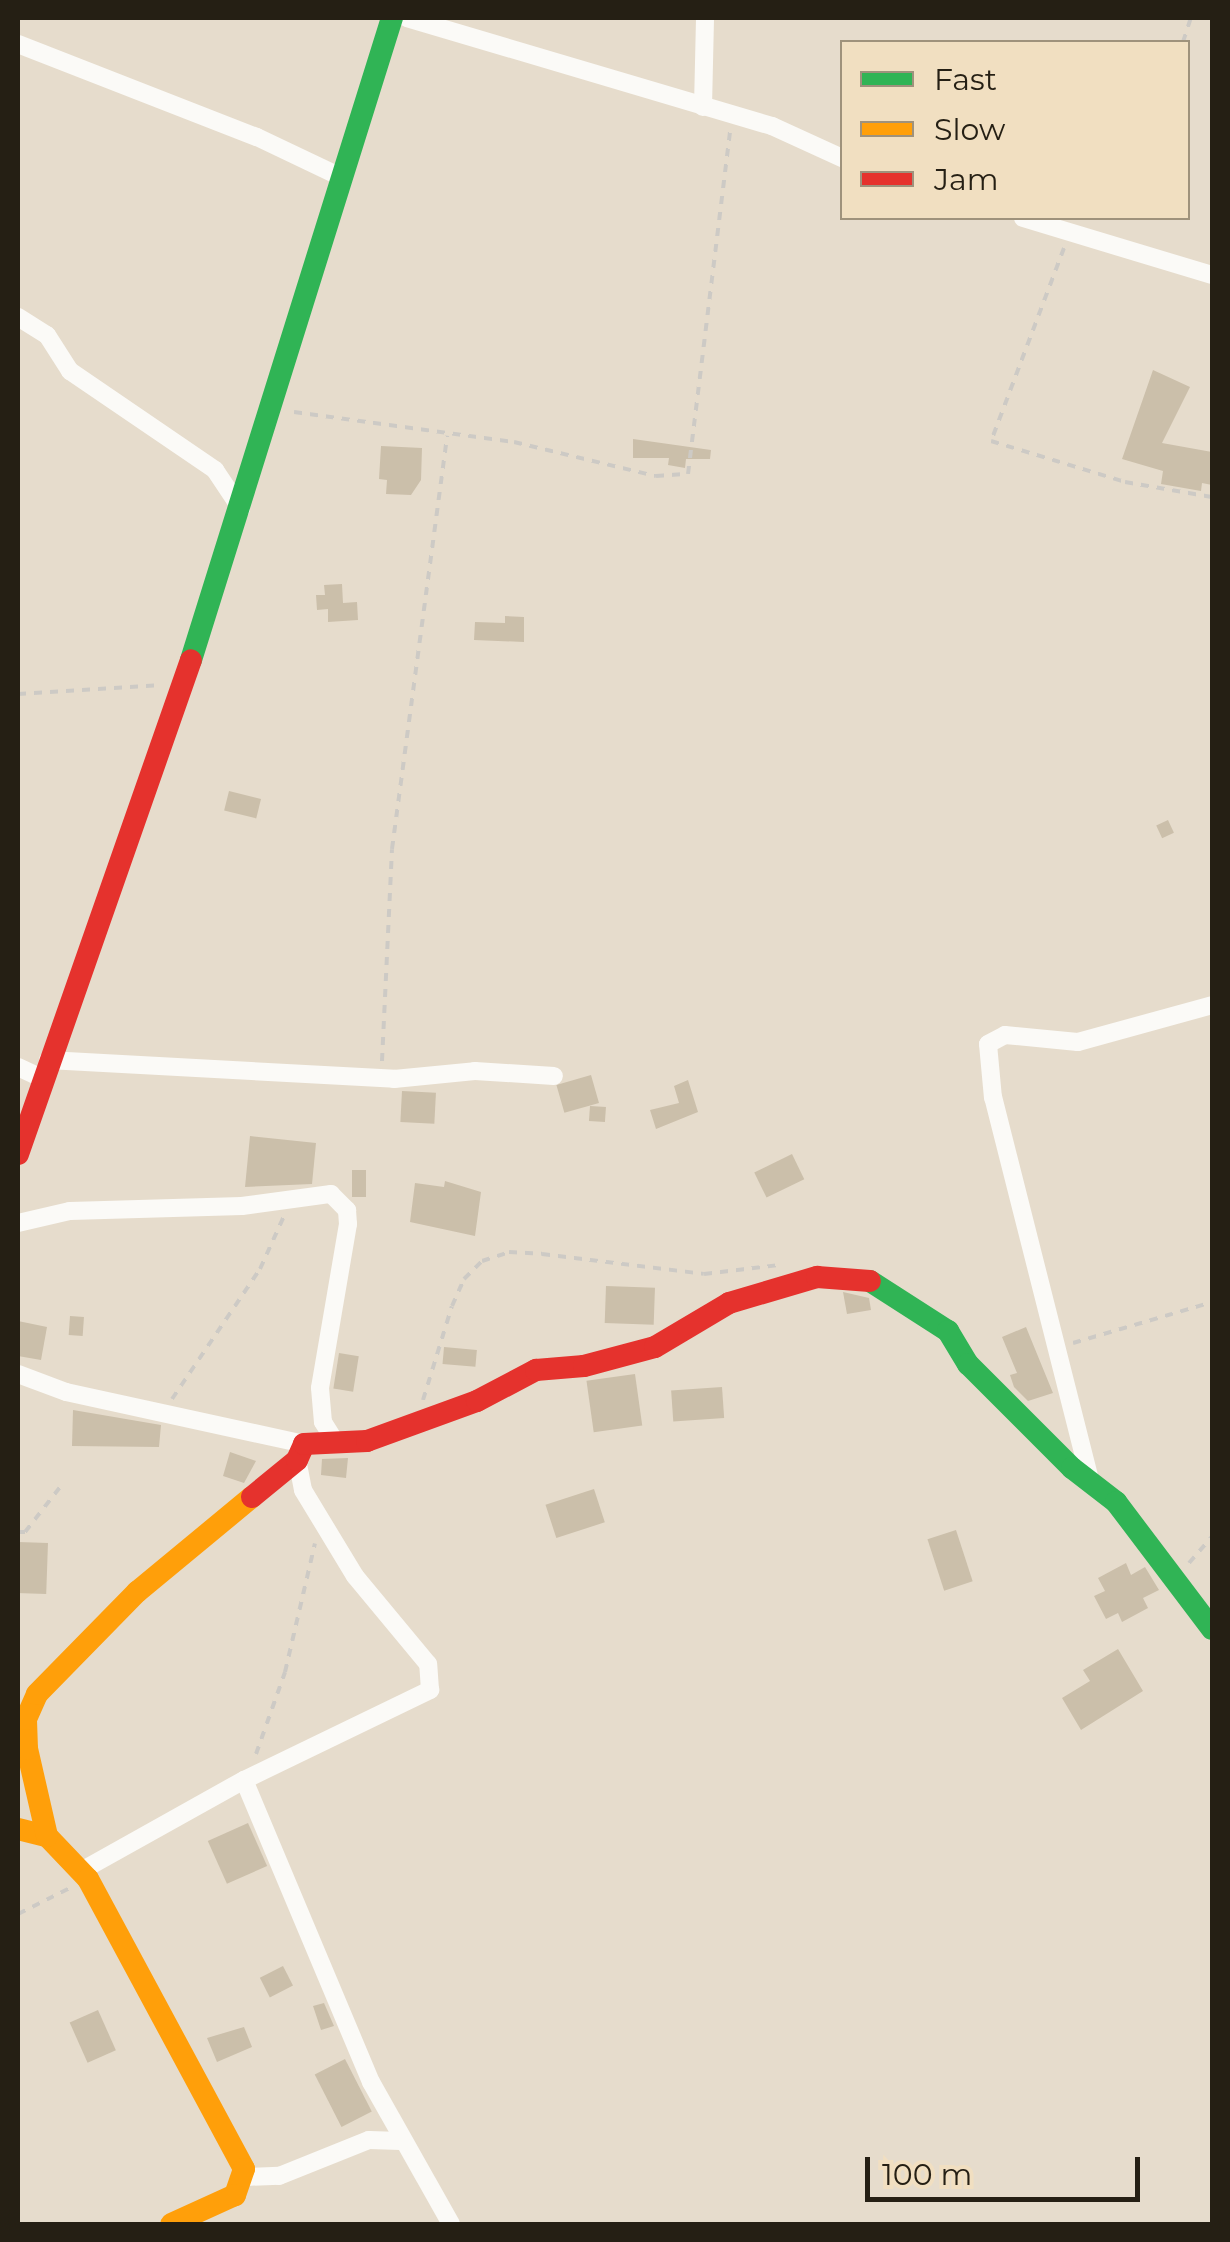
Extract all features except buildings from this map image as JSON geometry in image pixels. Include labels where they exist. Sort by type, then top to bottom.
[{"type":"street","points":[[18,1154],[274,409],[392,18]]},
{"type":"street","points":[[407,18],[772,126],[840,157]]},
{"type":"street","points":[[703,108],[704,18]]},
{"type":"street","points":[[18,44],[343,178]]},
{"type":"street","points":[[1028,220],[1212,275]]},
{"type":"street","points":[[18,317],[47,335],[70,370],[215,470],[241,509]]},
{"type":"street","points":[[1090,1480],[993,1098],[988,1044],[1005,1036],[1078,1042],[1212,1005]]},
{"type":"street","points":[[18,1067],[372,1078],[475,1072],[554,1076]]},
{"type":"street","points":[[18,1224],[70,1211],[290,1202],[331,1194],[346,1210],[343,1271],[320,1388],[323,1422],[336,1444]]},
{"type":"street","points":[[18,1374],[66,1392],[161,1409],[300,1451],[367,1442],[416,1420],[477,1401],[536,1370],[584,1366],[655,1346],[729,1303],[839,1274],[883,1284],[948,1331],[968,1364],[1116,1502],[1212,1629]]},
{"type":"street","points":[[84,1875],[248,1778],[432,1685],[428,1664],[355,1576],[303,1490],[300,1451]]},
{"type":"street","points":[[244,2177],[84,1875],[47,1836],[27,1749],[26,1719],[37,1694],[137,1592],[300,1451]]},
{"type":"street","points":[[248,1778],[401,2141],[451,2224]]},
{"type":"street","points":[[18,1829],[47,1836]]},
{"type":"street","points":[[244,2177],[279,2176],[369,2140],[401,2141]]},
{"type":"street","points":[[171,2224],[235,2196],[244,2177]]},
{"type":"path","points":[[274,409],[447,436],[514,442],[656,476],[688,474],[732,117]]},
{"type":"path","points":[[1070,235],[992,442],[1124,482],[1212,497]]},
{"type":"path","points":[[372,1078],[386,1054],[392,849],[447,436]]},
{"type":"path","points":[[18,694],[182,684]]},
{"type":"path","points":[[161,1409],[184,1385],[214,1328],[260,1269],[290,1202]]},
{"type":"path","points":[[416,1420],[452,1306],[464,1278],[482,1261],[509,1252],[704,1274],[792,1264],[817,1277]]},
{"type":"path","points":[[1058,1348],[1212,1302]]},
{"type":"path","points":[[18,1532],[25,1532],[61,1486]]},
{"type":"path","points":[[248,1778],[316,1539],[325,1527]]},
{"type":"path","points":[[1176,1582],[1212,1537]]},
{"type":"path","points":[[18,1914],[84,1875]]},
{"type":"traffic: fast","points":[[191,660],[392,18]]},
{"type":"traffic: fast","points":[[870,1281],[948,1331],[968,1364],[1072,1468],[1116,1502],[1212,1629]]},
{"type":"traffic: slow","points":[[47,1836],[27,1749],[26,1719],[37,1694],[137,1592],[252,1497]]},
{"type":"traffic: slow","points":[[18,1829],[47,1836],[88,1879],[244,2169],[235,2195],[171,2224]]},
{"type":"traffic: jam","points":[[18,1154],[191,660]]},
{"type":"traffic: jam","points":[[252,1497],[297,1460],[304,1444],[367,1441],[477,1401],[536,1370],[584,1366],[655,1347],[729,1303],[817,1277],[870,1281]]}]
